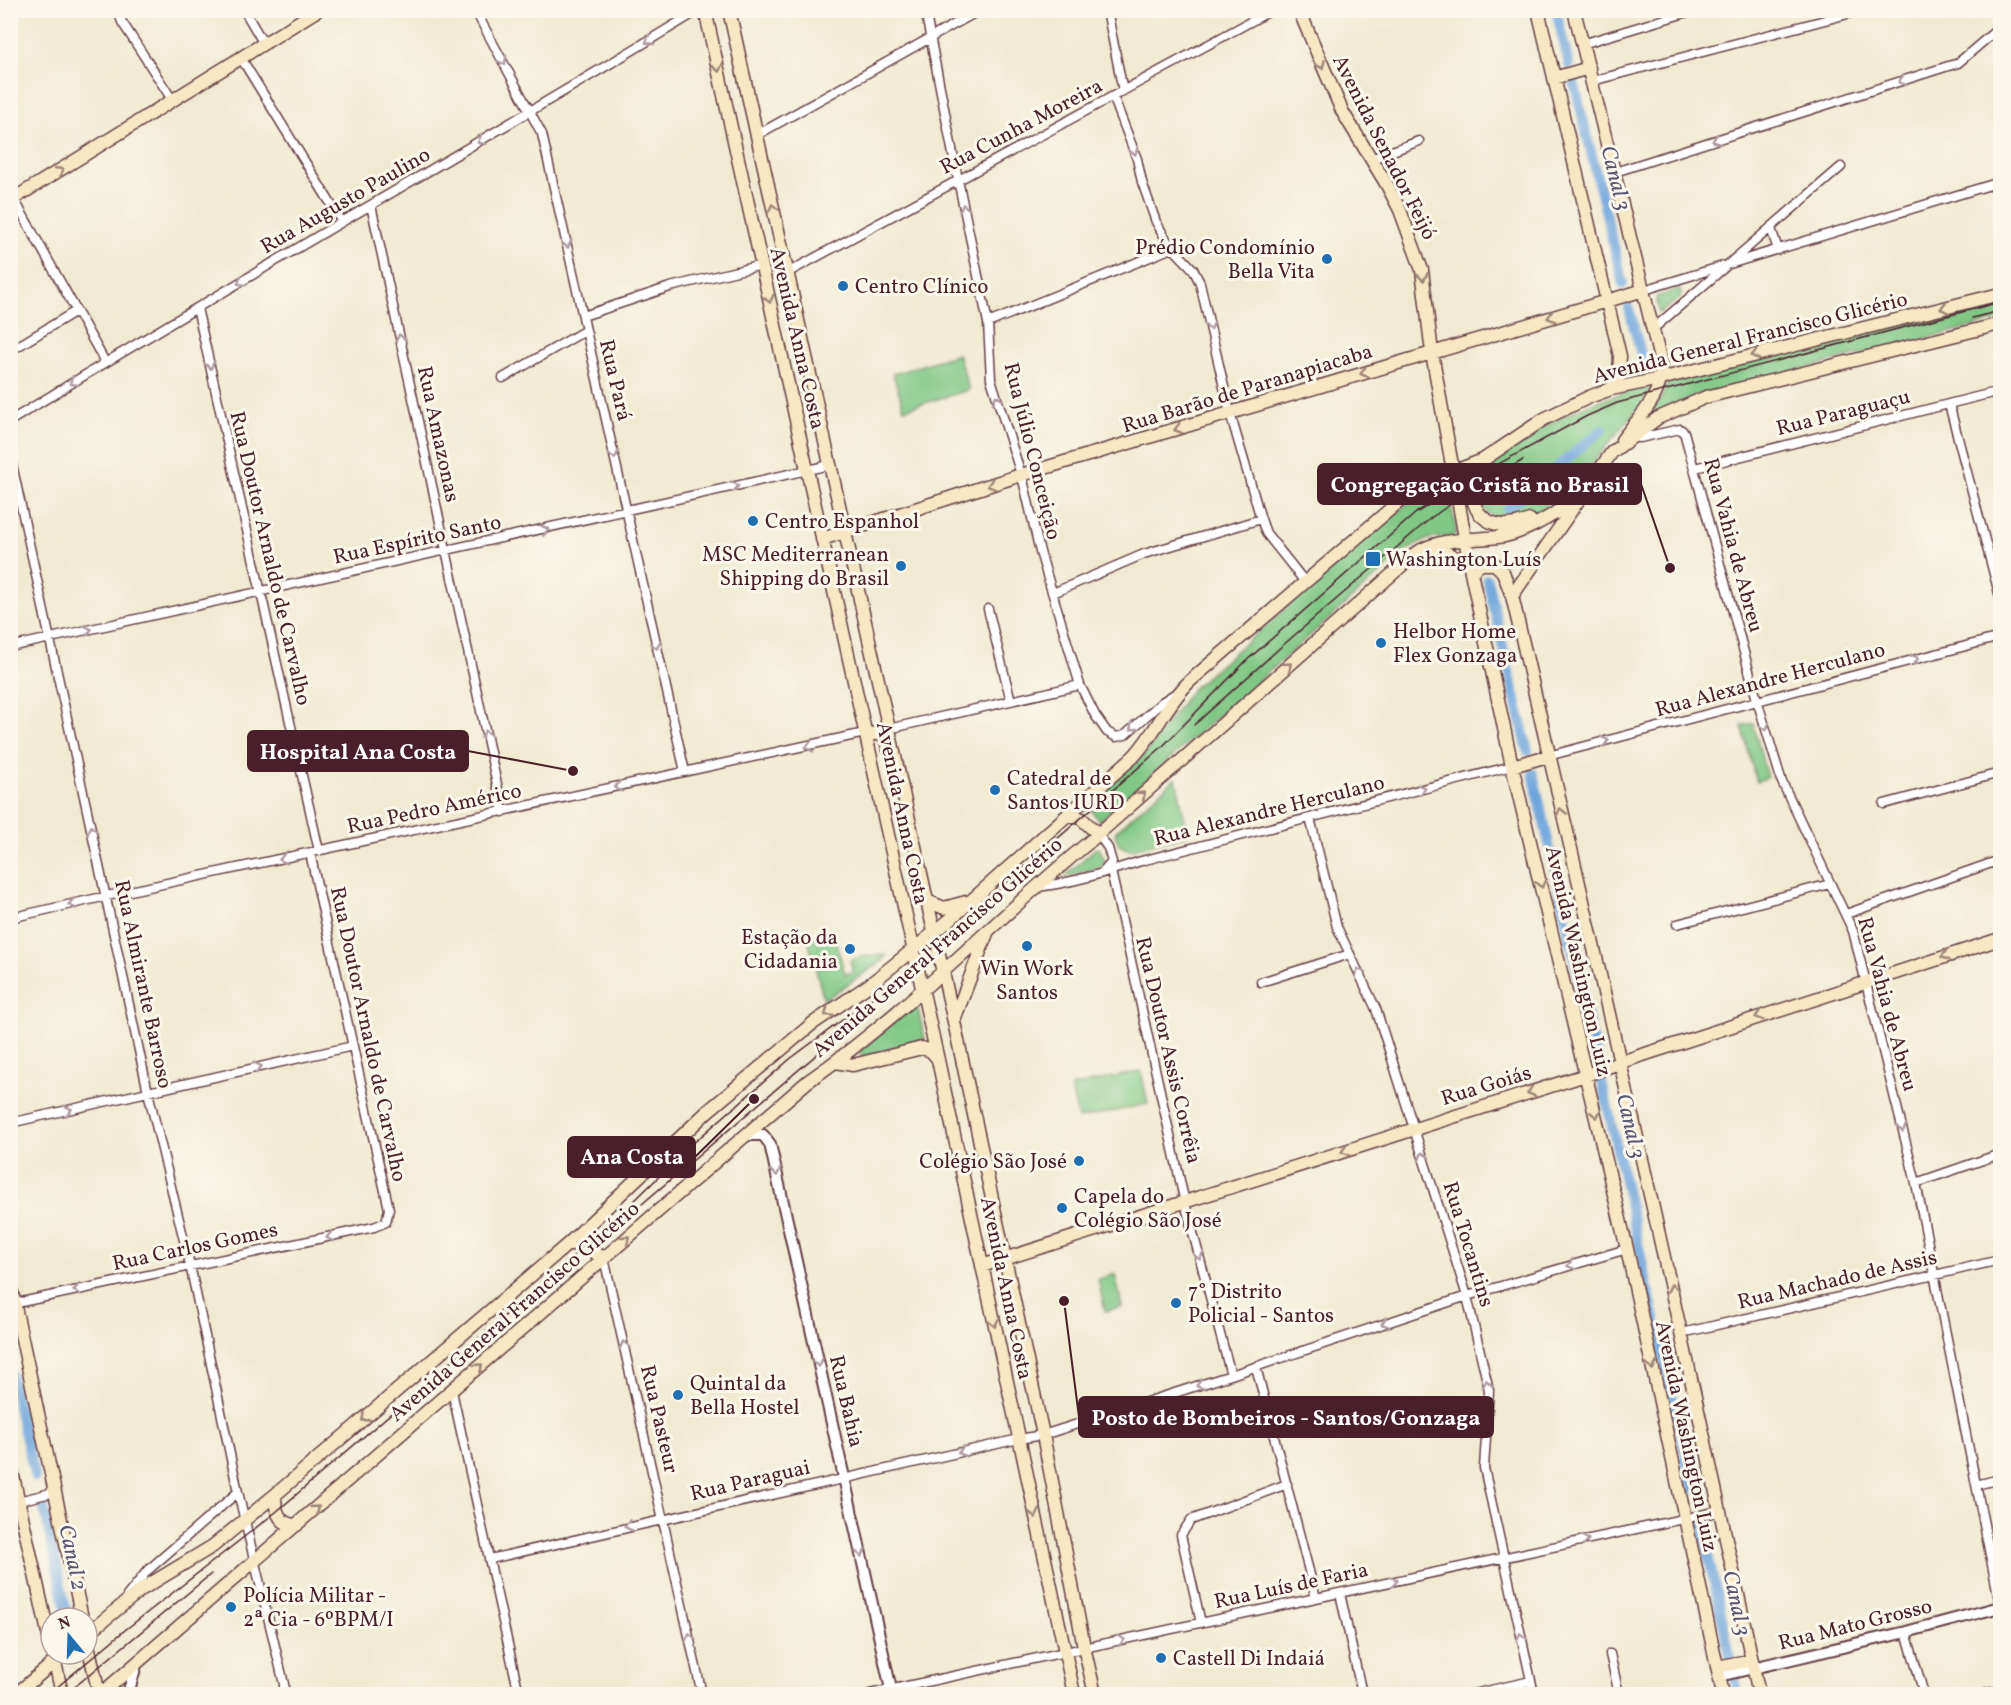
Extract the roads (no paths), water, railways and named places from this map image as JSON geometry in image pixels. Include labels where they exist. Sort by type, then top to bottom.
[{"type":"main road","points":[[12,199],[318,10]]},
{"type":"main road","name":"Avenida Anna Costa","points":[[705,10],[938,1060],[1074,1695]]},
{"type":"main road","name":"Avenida Anna Costa","points":[[729,10],[954,1022],[1005,1258],[1038,1436],[1095,1695]]},
{"type":"main road","name":"Avenida Senador Feijó","points":[[1299,10],[1342,111],[1400,210],[1418,254],[1425,285],[1432,353],[1450,447]]},
{"type":"main road","points":[[1538,10],[1622,363],[1619,375],[1611,389]]},
{"type":"main road","points":[[1574,10],[1660,363],[1660,379],[1654,398],[1612,452]]},
{"type":"main road","points":[[1554,78],[1590,74]]},
{"type":"main road","name":"Rua Barão de Paranapiacaba","points":[[822,539],[1021,475],[1644,290]]},
{"type":"main road","name":"Avenida General Francisco Glicério","points":[[99,1624],[142,1589],[213,1546],[246,1520],[568,1244],[708,1111],[812,1024],[869,985],[934,933],[1140,749],[1179,691],[1409,493],[1429,481],[1483,460],[1544,418],[1611,389],[1660,379],[2001,294]]},
{"type":"main road","name":"Avenida General Francisco Glicério","points":[[100,1695],[807,1082],[835,1062],[922,990],[1034,888],[1415,554],[1424,548],[1465,540],[1507,536],[1560,510],[1580,498],[1612,452],[1664,415],[1706,397],[2001,324]]},
{"type":"main road","name":"Avenida Washington Luiz","points":[[1450,447],[1470,568],[1591,1073],[1723,1695]]},
{"type":"main road","points":[[1483,460],[1475,472],[1472,484],[1474,503],[1486,519],[1498,524],[1512,525],[1560,510]]},
{"type":"main road","points":[[1512,596],[1580,498]]},
{"type":"main road","points":[[1463,527],[1470,535],[1479,539]]},
{"type":"main road","points":[[1424,548],[1446,553],[1470,568]]},
{"type":"main road","name":"Avenida Washington Luiz","points":[[1470,568],[1481,564],[1495,564],[1503,572],[1512,596],[1543,758],[1615,1064],[1682,1333],[1759,1695]]},
{"type":"main road","points":[[866,733],[875,733],[884,737],[893,770],[899,777]]},
{"type":"main road","points":[[1516,765],[1543,758]]},
{"type":"main road","points":[[1068,814],[1082,819],[1098,834]]},
{"type":"main road","points":[[927,901],[944,908],[970,901]]},
{"type":"main road","points":[[954,1022],[988,929]]},
{"type":"main road","name":"Rua Goiás","points":[[982,1266],[1591,1073],[1866,981],[2001,939]]},
{"type":"main road","points":[[835,1062],[853,1065],[922,1047],[931,1051],[938,1060]]},
{"type":"main road","points":[[568,1244],[579,1244],[604,1258]]},
{"type":"main road","points":[[10,1283],[79,1606]]},
{"type":"main road","points":[[10,1463],[15,1503],[41,1606]]},
{"type":"main road","points":[[275,1495],[275,1507],[279,1517],[286,1523],[297,1525]]},
{"type":"main road","points":[[1718,1672],[1753,1664]]},
{"type":"main road","points":[[16,1695],[46,1666]]},
{"type":"main road","points":[[56,1666],[62,1695]]},
{"type":"main road","points":[[93,1666],[100,1695]]},
{"type":"street","points":[[118,10],[122,22],[173,101]]},
{"type":"street","points":[[244,10],[264,44]]},
{"type":"street","name":"Rua Pará","points":[[475,10],[542,134],[685,772]]},
{"type":"street","name":"Rua Augusto Paulino","points":[[10,421],[105,362],[532,112],[699,10]]},
{"type":"street","name":"Rua Júlio Conceição","points":[[925,10],[988,323],[991,379],[1021,475],[1040,552],[1080,685],[1095,715],[1107,732],[1116,737],[1125,735],[1162,702],[1179,691]]},
{"type":"street","points":[[757,135],[980,10]]},
{"type":"street","points":[[1107,10],[1123,91]]},
{"type":"street","name":"Rua Cunha Moreira","points":[[787,273],[1272,10]]},
{"type":"street","points":[[1582,44],[1695,10]]},
{"type":"street","points":[[1590,74],[1863,10]]},
{"type":"street","points":[[1615,172],[1958,63],[2001,27]]},
{"type":"street","points":[[241,58],[342,222]]},
{"type":"street","points":[[1113,96],[1162,235],[1193,268],[1200,283],[1230,413],[1266,533],[1305,582]]},
{"type":"street","points":[[1371,159],[1419,141]]},
{"type":"street","points":[[1653,329],[1841,168]]},
{"type":"street","name":"Rua Barão de Paranapiacaba","points":[[1644,290],[2001,182]]},
{"type":"street","points":[[12,199],[105,362]]},
{"type":"street","name":"Rua Amazonas","points":[[371,205],[503,812]]},
{"type":"street","points":[[1771,228],[1778,250]]},
{"type":"street","points":[[988,323],[1172,248]]},
{"type":"street","points":[[583,316],[662,290],[762,265]]},
{"type":"street","points":[[1683,278],[1692,288],[1693,295]]},
{"type":"street","name":"Rua Doutor Arnaldo de Carvalho","points":[[197,308],[260,592],[315,852],[352,1046],[389,1209],[386,1222]]},
{"type":"street","points":[[10,351],[76,311]]},
{"type":"street","points":[[503,378],[586,330]]},
{"type":"street","name":"Rua Paraguaçu","points":[[1695,468],[2001,391]]},
{"type":"street","points":[[1949,404],[2001,597]]},
{"type":"street","name":"Rua Vahia de Abreu","points":[[1632,437],[1640,438],[1676,429],[1683,430],[1757,700],[1782,782],[1853,932],[1916,1183],[2001,1606]]},
{"type":"street","name":"Rua Almirante Barroso","points":[[10,455],[148,1092],[190,1265],[238,1492],[284,1684],[284,1695]]},
{"type":"street","name":"Rua Espírito Santo","points":[[10,647],[447,552],[830,465]]},
{"type":"street","points":[[1053,593],[1144,554],[1261,519]]},
{"type":"street","points":[[988,609],[1011,701]]},
{"type":"street","name":"Rua Alexandre Herculano","points":[[1543,758],[2001,637]]},
{"type":"street","points":[[888,729],[1080,685]]},
{"type":"street","name":"Rua Pedro Américo","points":[[10,918],[866,733]]},
{"type":"street","name":"Rua Alexandre Herculano","points":[[1034,888],[1101,874],[1141,861],[1516,765]]},
{"type":"street","points":[[1884,804],[2001,772]]},
{"type":"street","name":"Rua Tocantins","points":[[1310,818],[1337,927],[1376,1009],[1467,1296],[1489,1390],[1484,1468],[1534,1695]]},
{"type":"street","points":[[1098,834],[1108,848],[1112,860],[1110,866],[1101,874]]},
{"type":"street","points":[[1846,914],[2001,860]]},
{"type":"street","name":"Rua Doutor Assis Corrêia","points":[[1111,871],[1185,1203],[1231,1375]]},
{"type":"street","points":[[1677,924],[1830,884]]},
{"type":"street","points":[[1262,982],[1350,954]]},
{"type":"street","points":[[10,1123],[352,1046]]},
{"type":"street","name":"Rua Bahia","points":[[746,1135],[763,1135],[770,1144],[892,1693]]},
{"type":"street","points":[[1916,1183],[2001,1154]]},
{"type":"street","name":"Rua Carlos Gomes","points":[[13,1304],[374,1227],[386,1222]]},
{"type":"street","name":"Rua Paraguai","points":[[489,1559],[1038,1436],[1231,1375],[1467,1296],[1627,1249]]},
{"type":"street","name":"Rua Pasteur","points":[[604,1258],[702,1695]]},
{"type":"street","name":"Rua Machado de Assis","points":[[1682,1333],[2001,1260]]},
{"type":"street","points":[[1256,1366],[1316,1598]]},
{"type":"street","points":[[452,1391],[519,1695]]},
{"type":"street","points":[[1976,1485],[2001,1479]]},
{"type":"street","points":[[1201,1623],[1181,1535],[1191,1520],[1287,1484]]},
{"type":"street","points":[[15,1503],[55,1492]]},
{"type":"street","points":[[115,1610],[147,1571],[238,1492]]},
{"type":"street","name":"Rua Luís de Faria","points":[[870,1695],[892,1693],[1084,1647],[1720,1511]]},
{"type":"street","points":[[1340,1593],[1362,1695]]},
{"type":"street","name":"Rua Mato Grosso","points":[[1753,1664],[1906,1632],[2001,1606]]},
{"type":"street","points":[[1906,1632],[1924,1695]]},
{"type":"street","points":[[1610,1654],[1619,1695]]},
{"type":"street","points":[[128,1695],[136,1665]]},
{"type":"street","points":[[1473,1695],[1531,1682]]},
{"type":"street","points":[[1983,1695],[2001,1690]]},
{"type":"waterway","name":"Canal 3","points":[[1556,10],[1569,65]]},
{"type":"waterway","name":"Canal 3","points":[[1574,82],[1623,284]]},
{"type":"waterway","name":"Canal 3","points":[[1629,308],[1641,354],[1642,372]]},
{"type":"waterway","name":"Canal 3","points":[[1507,509],[1603,429]]},
{"type":"waterway","name":"Canal 3","points":[[1487,579],[1528,751]]},
{"type":"waterway","name":"Canal 3","points":[[1533,773],[1693,1489]]},
{"type":"waterway","name":"Canal 2","points":[[10,1373],[35,1477]]},
{"type":"waterway","name":"Canal 2","points":[[43,1504],[65,1606]]},
{"type":"waterway","name":"Canal 3","points":[[1701,1522],[1730,1656]]},
{"type":"waterway","name":"Canal 3","points":[[1735,1679],[1739,1694]]},
{"type":"tram line","points":[[49,1694],[125,1630],[276,1512],[543,1283],[626,1209],[691,1145],[790,1059],[916,963],[1163,746],[1246,661],[1416,513],[1456,487],[1587,416],[1617,403],[2000,302]]},
{"type":"tram line","points":[[1972,318],[2000,311]]},
{"type":"tram line","points":[[1194,725],[1432,517],[1523,460]]},
{"type":"tram line","points":[[642,1204],[865,1013]]},
{"type":"tram line","points":[[66,1694],[211,1574]]},
{"type":"place","name":"Prédio Condomínio Bella Vita","points":[[1327,259]]},
{"type":"place","name":"Centro Clínico","points":[[843,286]]},
{"type":"place","name":"Centro Espanhol","points":[[753,521]]},
{"type":"place","name":"Washington Luís","points":[[1373,559]]},
{"type":"place","name":"MSC Mediterranean Shipping do Brasil","points":[[901,566]]},
{"type":"place","name":"Congregação Cristã no Brasil","points":[[1670,568]]},
{"type":"place","name":"Helbor Home Flex Gonzaga","points":[[1381,643]]},
{"type":"place","name":"Hospital Ana Costa","points":[[573,771]]},
{"type":"place","name":"Catedral de Santos IURD","points":[[995,790]]},
{"type":"place","name":"Win Work Santos","points":[[1027,946]]},
{"type":"place","name":"Estação da Cidadania","points":[[850,949]]},
{"type":"place","name":"Ana Costa","points":[[754,1099]]},
{"type":"place","name":"Colégio São José","points":[[1079,1161]]},
{"type":"place","name":"Capela do Colégio São José","points":[[1062,1208]]},
{"type":"place","name":"Posto de Bombeiros - Santos/Gonzaga","points":[[1064,1301]]},
{"type":"place","name":"7° Distrito Policial - Santos","points":[[1176,1303]]},
{"type":"place","name":"Quintal da Bella Hostel","points":[[678,1395]]},
{"type":"place","name":"Polícia Militar - 2ª Cia - 6ºBPM/I","points":[[231,1607]]},
{"type":"place","name":"Castell Di Indaiá","points":[[1161,1658]]}]
